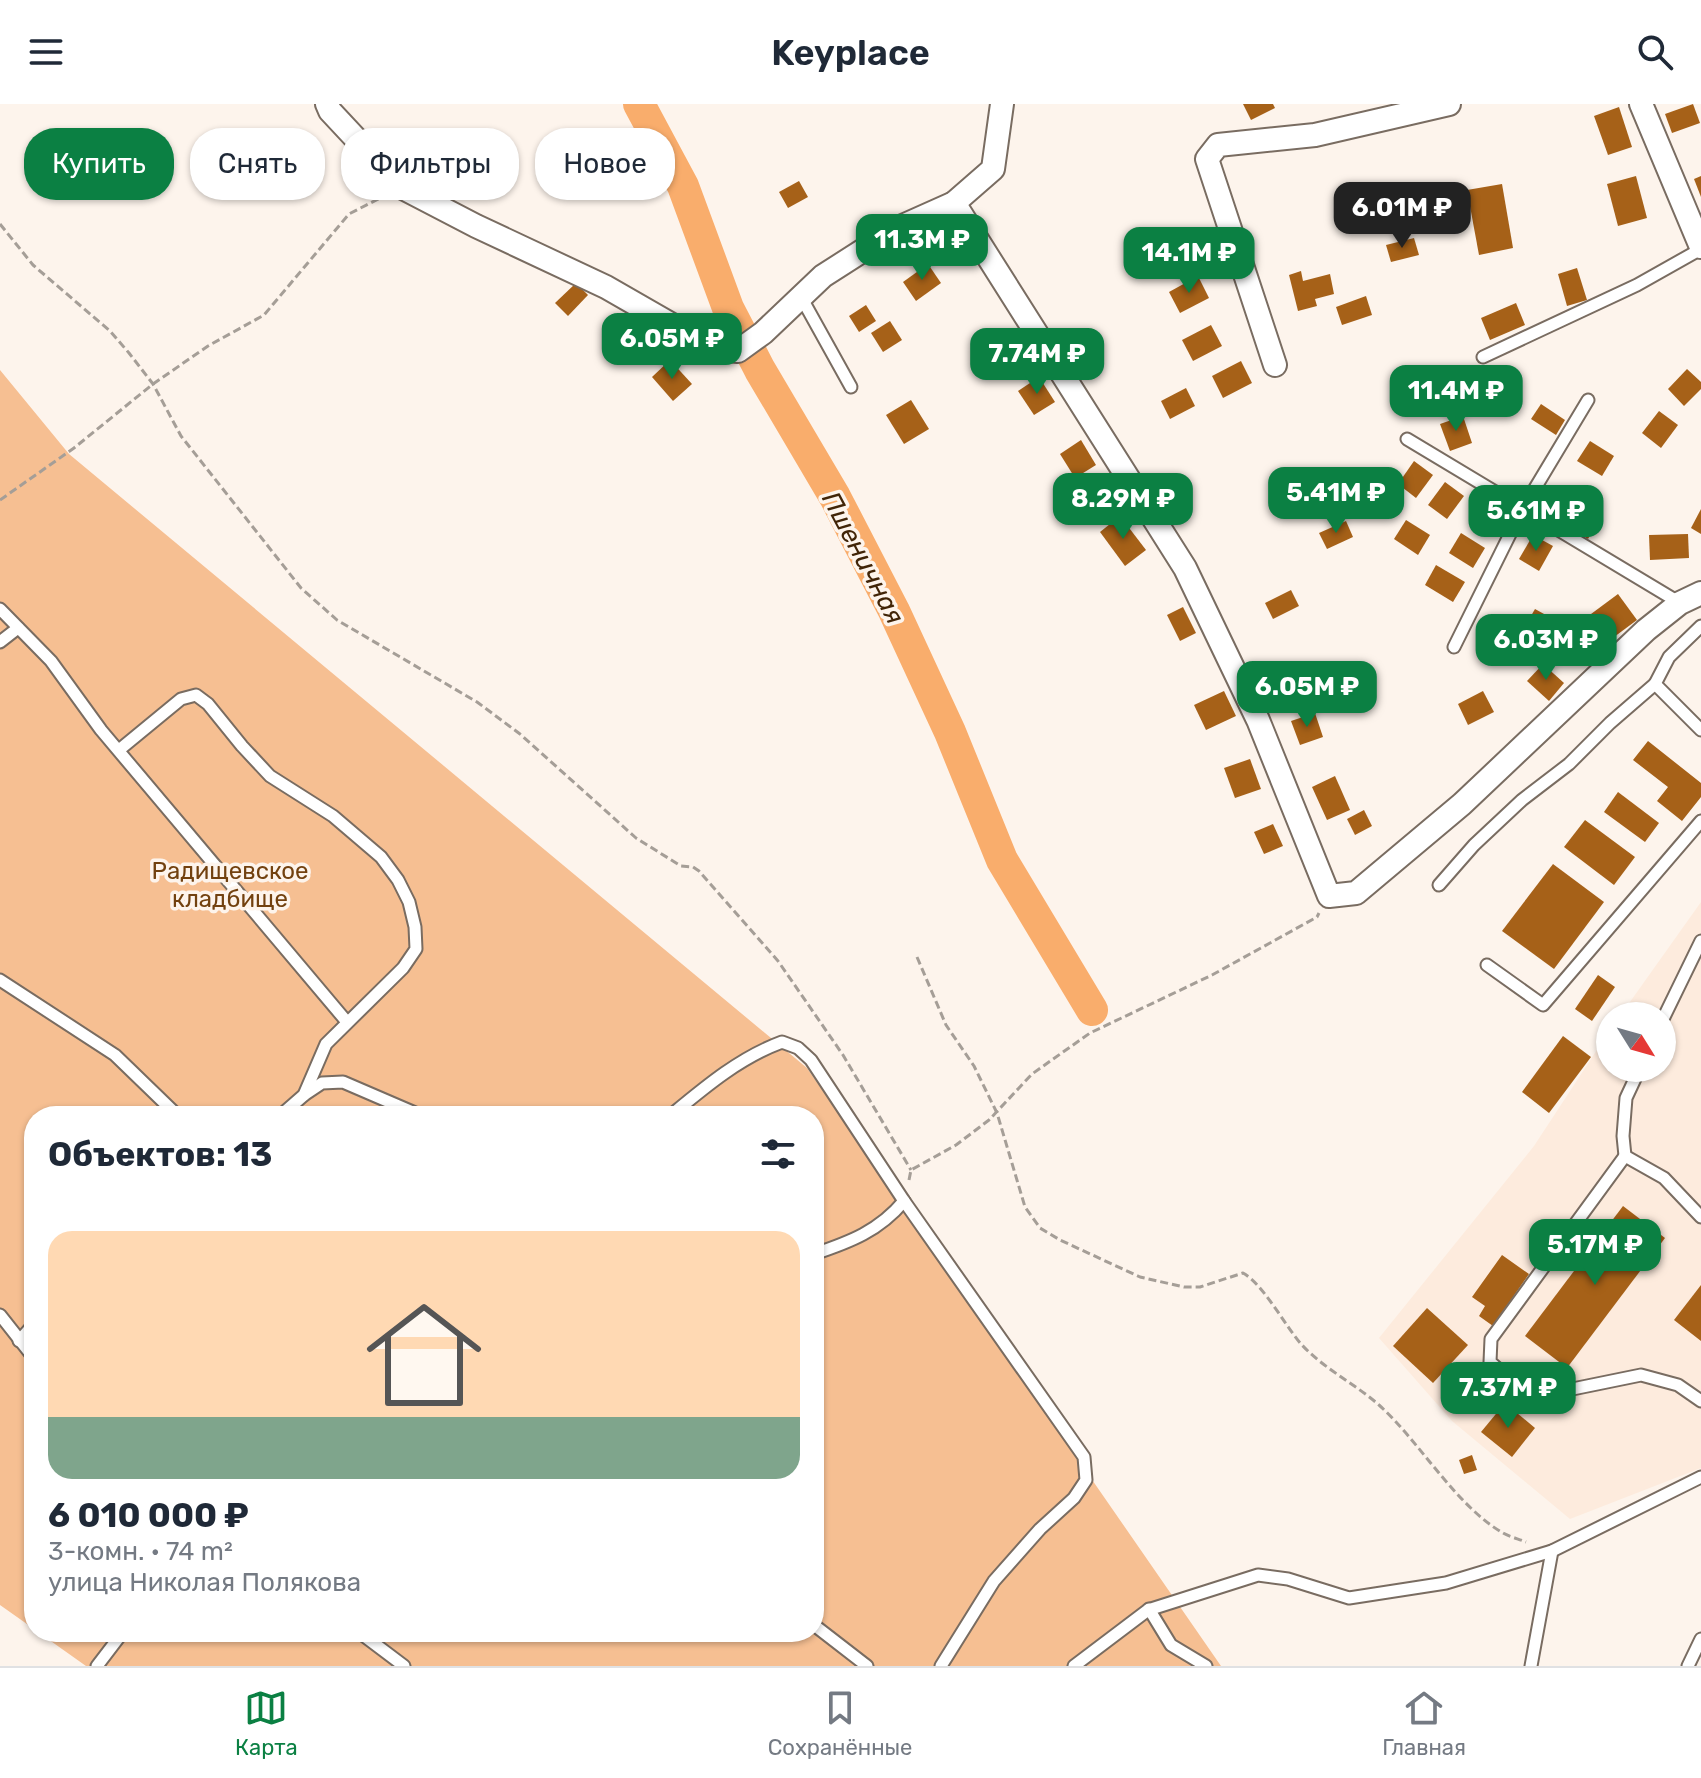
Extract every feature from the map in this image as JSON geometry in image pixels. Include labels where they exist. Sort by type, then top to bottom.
[{"type":"street","points":[[327,104],[346,128]]},
{"type":"street","points":[[426,200],[606,287],[714,349],[738,351],[763,333],[823,276],[898,228],[954,203],[993,169],[1002,104]]},
{"type":"street","points":[[1275,365],[1207,159],[1218,145],[1315,135],[1449,104]]},
{"type":"street","points":[[1641,104],[1701,248]]},
{"type":"street","points":[[954,203],[1185,568],[1258,720],[1329,896],[1356,893],[1462,804],[1646,630],[1680,603],[1701,593]]},
{"type":"lane","points":[[1483,357],[1637,285],[1701,248]]},
{"type":"lane","points":[[801,297],[851,387]]},
{"type":"lane","points":[[1454,647],[1522,510],[1588,400]]},
{"type":"lane","points":[[1407,439],[1680,603]]},
{"type":"lane","points":[[0,609],[51,661],[101,730],[347,1022]]},
{"type":"lane","points":[[1439,885],[1474,845],[1522,800],[1569,764],[1655,684],[1669,657],[1701,626]]},
{"type":"lane","points":[[0,642],[18,628]]},
{"type":"lane","points":[[1655,684],[1701,730]]},
{"type":"lane","points":[[119,750],[181,699],[196,695],[208,704],[270,776],[333,816],[381,857],[398,880],[409,902],[416,949],[403,968],[326,1044],[304,1095]]},
{"type":"lane","points":[[1487,965],[1543,1005],[1701,821]]},
{"type":"lane","points":[[1671,1002],[1701,941]]},
{"type":"lane","points":[[0,980],[115,1055],[168,1106]]},
{"type":"lane","points":[[682,1106],[721,1074],[764,1049],[782,1042],[798,1048],[811,1060],[904,1201],[1084,1457],[1086,1480],[1074,1498],[1040,1529],[994,1581],[941,1666]]},
{"type":"lane","points":[[291,1106],[322,1083],[343,1082],[399,1106]]},
{"type":"lane","points":[[1633,1082],[1626,1098],[1625,1156],[1491,1339],[1490,1362],[1527,1394],[1553,1393],[1641,1375],[1678,1385],[1701,1401]]},
{"type":"lane","points":[[1625,1156],[1664,1178],[1701,1217]]},
{"type":"lane","points":[[824,1251],[849,1242],[889,1220],[904,1201]]},
{"type":"lane","points":[[0,1315],[24,1347]]},
{"type":"lane","points":[[19,1341],[24,1335]]},
{"type":"lane","points":[[1074,1666],[1149,1609],[1258,1575],[1288,1579],[1349,1598],[1446,1583],[1552,1551],[1701,1477]]},
{"type":"lane","points":[[1531,1666],[1552,1551]]},
{"type":"lane","points":[[1149,1609],[1171,1645],[1206,1666]]},
{"type":"lane","points":[[824,1633],[867,1666]]},
{"type":"lane","points":[[1688,1666],[1701,1639]]},
{"type":"lane","points":[[97,1666],[115,1642]]},
{"type":"lane","points":[[372,1642],[404,1666]]},
{"type":"path","points":[[0,500],[74,448],[153,384],[208,346],[264,315],[349,214],[376,200]]},
{"type":"path","points":[[0,224],[33,265],[110,331],[153,384],[181,436],[301,588],[337,620],[429,672],[488,710],[530,743],[636,838],[681,866],[699,871],[778,961],[843,1055],[911,1170],[904,1201]]},
{"type":"path","points":[[911,1170],[956,1145],[997,1113],[1032,1074],[1090,1033],[1212,975],[1317,917],[1329,896]]},
{"type":"path","points":[[917,957],[946,1025],[974,1066],[997,1113],[1025,1207],[1040,1228],[1140,1277],[1184,1287],[1200,1287],[1243,1273],[1252,1278],[1284,1325],[1317,1361],[1376,1402],[1403,1428],[1470,1507],[1503,1534],[1552,1551]]},
{"type":"shaded area","points":[[1701,902],[1701,1468],[1570,1519],[1452,1421],[1379,1338],[1534,1146],[1596,1051],[1596,1082],[1676,1082],[1676,1002],[1630,1002]]},
{"type":"green space","name":"Радищевское кладбище","points":[[0,370],[69,454],[807,1068],[1221,1666],[86,1666],[52,1642],[824,1642],[824,1106],[24,1106],[24,1622],[0,1605]]},
{"type":"building","points":[[1243,104],[1273,104],[1275,108],[1251,120]]},
{"type":"building","points":[[1693,104],[1700,123],[1672,133],[1665,114]]},
{"type":"building","points":[[1619,107],[1632,147],[1608,155],[1594,116]]},
{"type":"building","points":[[1636,176],[1647,218],[1618,226],[1607,184]]},
{"type":"building","points":[[1701,176],[1701,197],[1694,179]]},
{"type":"building","points":[[799,181],[808,197],[788,208],[779,192]]},
{"type":"building","points":[[1502,184],[1513,248],[1479,255],[1467,190]]},
{"type":"building","points":[[1414,238],[1419,255],[1391,262],[1386,245]]},
{"type":"building","points":[[928,264],[941,283],[916,301],[903,282]]},
{"type":"building","points":[[1577,268],[1587,300],[1567,306],[1558,274]]},
{"type":"building","points":[[1301,271],[1303,281],[1330,274],[1334,294],[1315,299],[1317,306],[1298,311],[1289,275]]},
{"type":"building","points":[[1198,276],[1209,298],[1180,313],[1169,292]]},
{"type":"building","points":[[576,283],[588,295],[568,316],[555,303]]},
{"type":"building","points":[[1366,296],[1372,315],[1342,325],[1336,307]]},
{"type":"building","points":[[1516,303],[1525,325],[1490,340],[1481,318]]},
{"type":"building","points":[[866,305],[876,321],[859,332],[849,316]]},
{"type":"building","points":[[890,321],[902,340],[883,352],[871,333]]},
{"type":"building","points":[[1211,325],[1222,346],[1193,361],[1182,340]]},
{"type":"building","points":[[670,360],[692,384],[673,401],[652,377]]},
{"type":"building","points":[[1241,361],[1252,383],[1223,398],[1212,376]]},
{"type":"building","points":[[1687,369],[1701,382],[1701,389],[1684,406],[1668,389]]},
{"type":"building","points":[[1039,377],[1055,402],[1034,415],[1018,391]]},
{"type":"building","points":[[1186,388],[1195,406],[1170,419],[1161,401]]},
{"type":"building","points":[[911,400],[929,429],[904,444],[886,415]]},
{"type":"building","points":[[1541,404],[1565,420],[1556,435],[1531,419]]},
{"type":"building","points":[[1659,411],[1678,425],[1661,448],[1642,433]]},
{"type":"building","points":[[1463,416],[1472,443],[1450,451],[1440,424]]},
{"type":"building","points":[[1081,440],[1096,465],[1075,478],[1060,454]]},
{"type":"building","points":[[1590,441],[1614,456],[1602,476],[1577,461]]},
{"type":"building","points":[[1414,461],[1433,475],[1416,498],[1398,484]]},
{"type":"building","points":[[1445,482],[1464,496],[1447,519],[1428,505]]},
{"type":"building","points":[[1556,496],[1598,522],[1588,539],[1545,513]]},
{"type":"building","points":[[1701,509],[1701,534],[1691,528]]},
{"type":"building","points":[[1120,516],[1146,550],[1125,566],[1100,532]]},
{"type":"building","points":[[1406,520],[1430,535],[1418,555],[1394,539]]},
{"type":"building","points":[[1346,521],[1353,537],[1327,549],[1319,533]]},
{"type":"building","points":[[1461,533],[1485,548],[1473,568],[1449,553]]},
{"type":"building","points":[[1688,534],[1689,558],[1650,560],[1649,535]]},
{"type":"building","points":[[1533,535],[1553,546],[1539,571],[1519,559]]},
{"type":"building","points":[[1436,565],[1465,582],[1453,602],[1425,585]]},
{"type":"building","points":[[1291,590],[1299,606],[1273,619],[1265,603]]},
{"type":"building","points":[[1618,594],[1637,620],[1610,640],[1591,614]]},
{"type":"building","points":[[1183,607],[1196,633],[1180,641],[1167,615]]},
{"type":"building","points":[[1535,609],[1555,620],[1540,646],[1520,635]]},
{"type":"building","points":[[1543,664],[1564,683],[1549,701],[1527,681]]},
{"type":"building","points":[[1293,687],[1300,705],[1282,712],[1274,694]]},
{"type":"building","points":[[1224,691],[1236,716],[1206,730],[1194,705]]},
{"type":"building","points":[[1483,691],[1494,712],[1468,725],[1458,704]]},
{"type":"building","points":[[1315,713],[1323,737],[1300,745],[1291,721]]},
{"type":"building","points":[[1648,741],[1701,783],[1701,797],[1682,821],[1657,801],[1668,787],[1633,760]]},
{"type":"building","points":[[1250,759],[1261,789],[1235,798],[1224,768]]},
{"type":"building","points":[[1335,776],[1350,810],[1327,820],[1312,787]]},
{"type":"building","points":[[1618,792],[1659,823],[1645,842],[1604,812]]},
{"type":"building","points":[[1364,810],[1372,826],[1355,835],[1347,819]]},
{"type":"building","points":[[1585,820],[1635,857],[1614,885],[1564,847]]},
{"type":"building","points":[[1273,824],[1283,846],[1264,854],[1254,832]]},
{"type":"building","points":[[1553,864],[1604,902],[1554,969],[1502,931]]},
{"type":"building","points":[[1598,975],[1615,987],[1605,1002],[1596,1002],[1596,1015],[1592,1021],[1575,1009]]},
{"type":"building","points":[[1563,1036],[1591,1057],[1549,1113],[1522,1092]]},
{"type":"building","points":[[1623,1206],[1665,1238],[1567,1368],[1525,1336]]},
{"type":"building","points":[[1502,1255],[1529,1274],[1493,1326],[1479,1316],[1485,1306],[1472,1297]]},
{"type":"building","points":[[1701,1285],[1701,1341],[1674,1320]]},
{"type":"building","points":[[1427,1308],[1468,1345],[1433,1383],[1393,1346]]},
{"type":"building","points":[[1505,1403],[1535,1428],[1512,1457],[1481,1432]]},
{"type":"building","points":[[1472,1455],[1477,1470],[1464,1474],[1459,1460]]},
{"type":"waterway","name":"Пшеничная","points":[[639,104],[683,186],[728,308],[760,370],[835,497],[894,611],[950,732],[1002,860],[1092,1010]]}]
